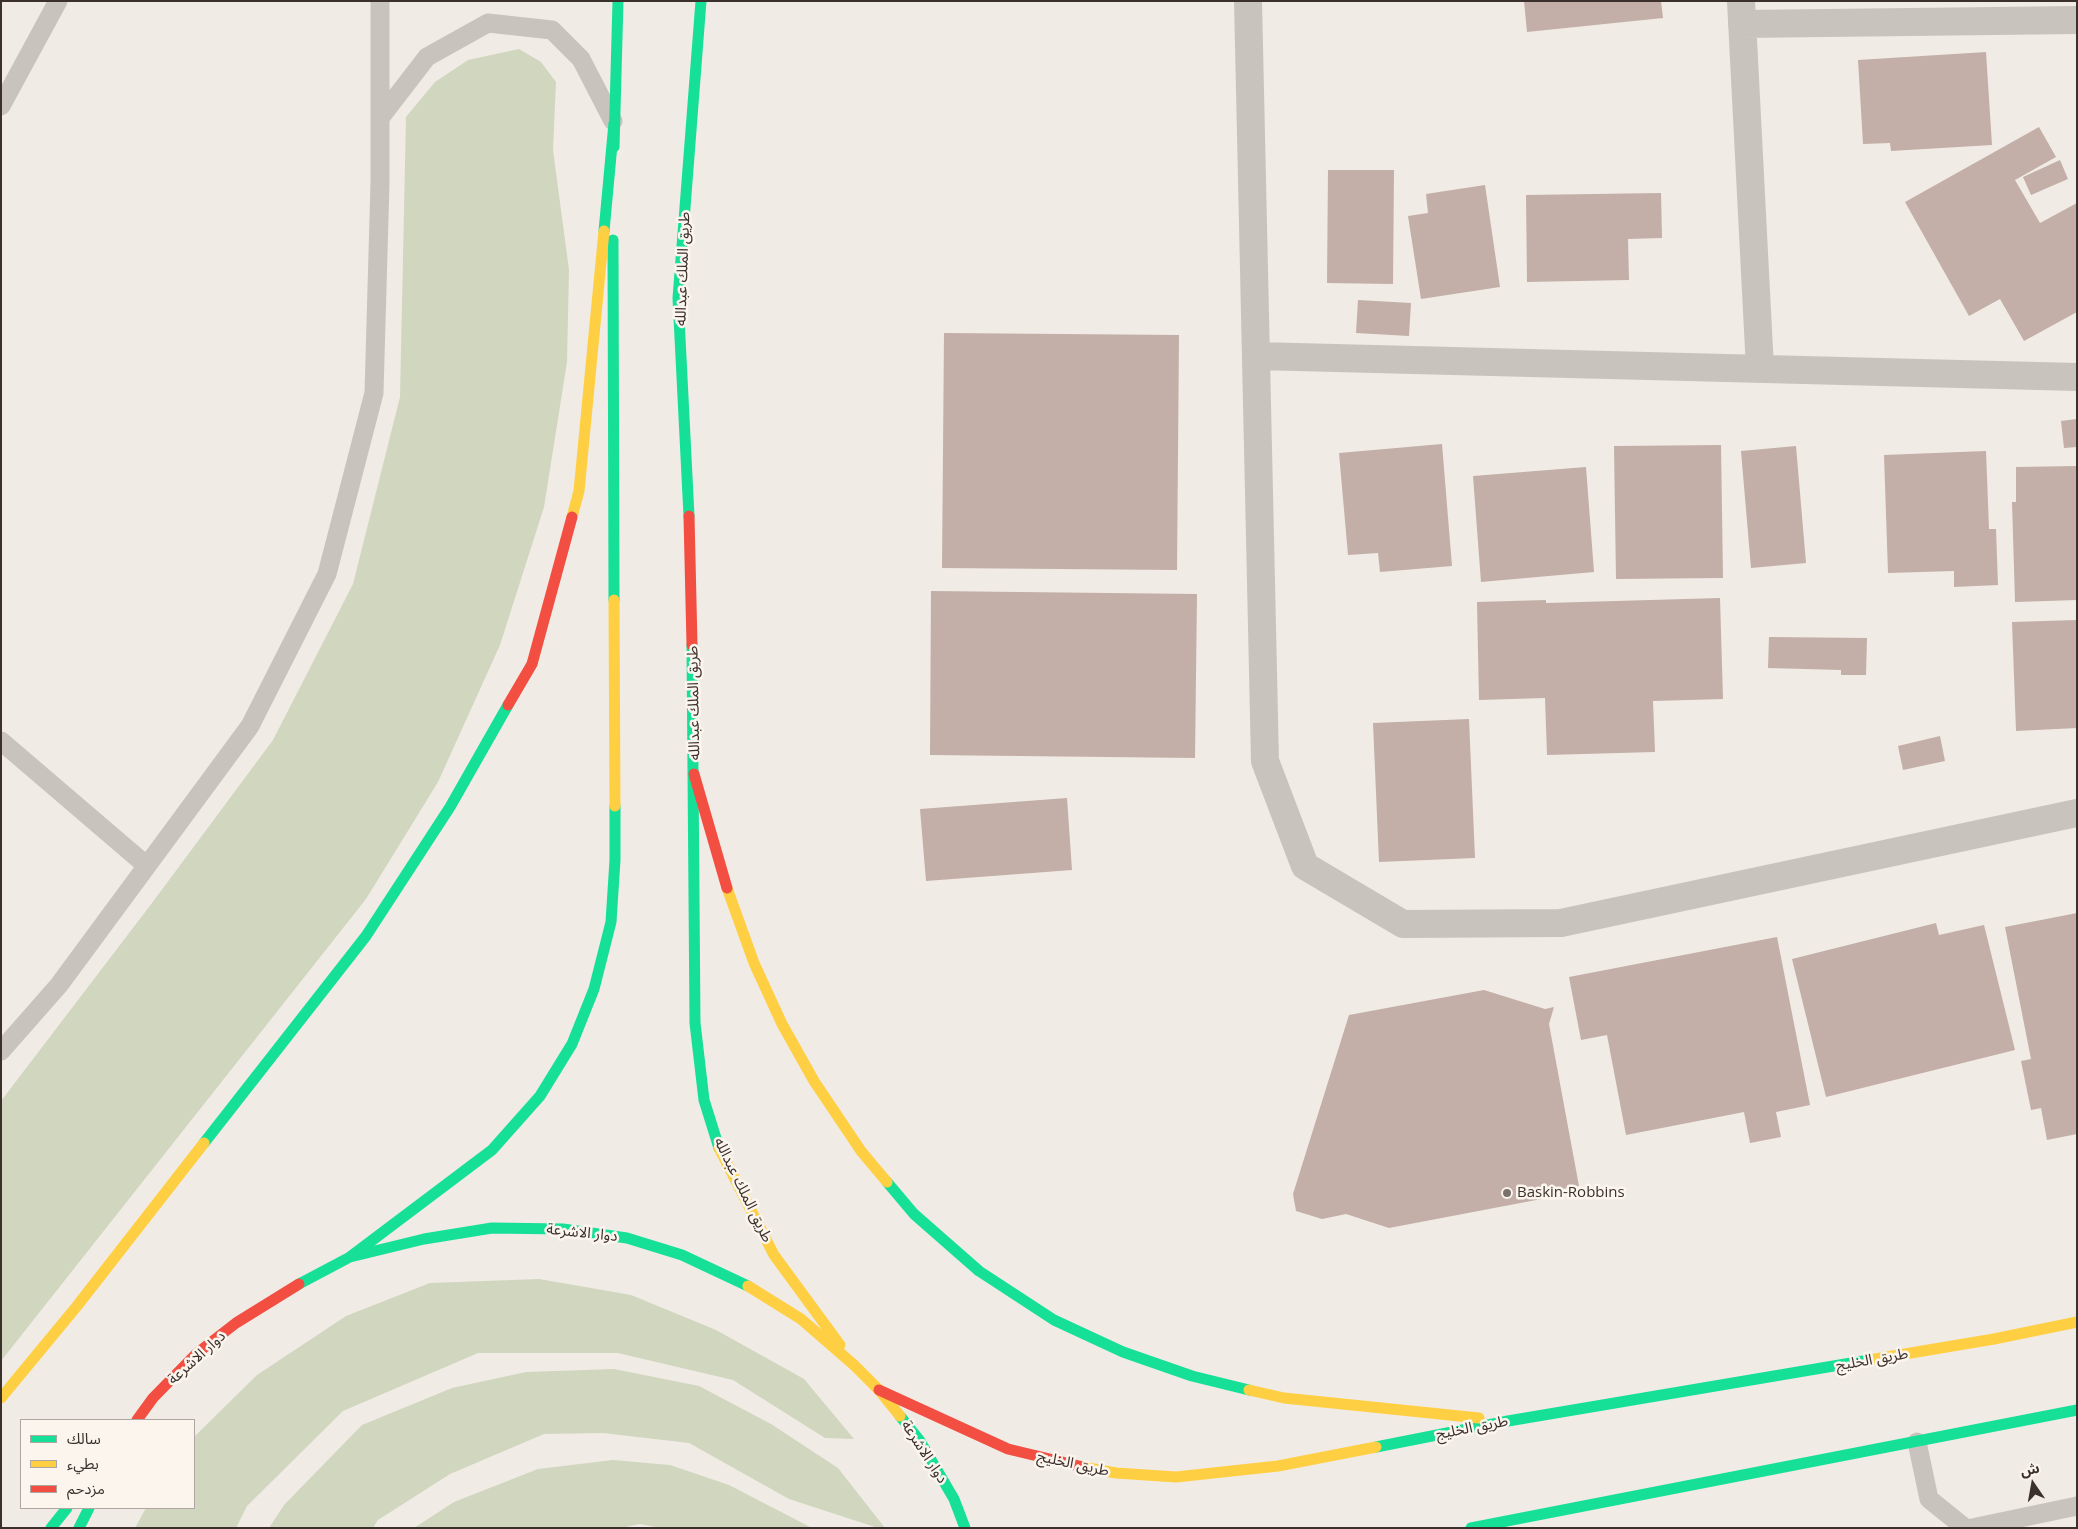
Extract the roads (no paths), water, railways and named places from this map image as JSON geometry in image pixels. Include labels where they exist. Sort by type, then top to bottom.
[{"type":"main road","points":[[350,1257],[492,1150],[540,1096],[576,1034],[594,989],[611,922],[615,860],[614,123],[618,1]]},
{"type":"main road","name":"طريق الملك عبدالله","points":[[700,1],[678,298],[692,570],[695,1023],[704,1100],[721,1153],[774,1255],[854,1365]]},
{"type":"main road","points":[[1,1398],[279,1049],[366,936],[450,807],[532,664],[579,491],[614,123]]},
{"type":"main road","points":[[694,774],[727,887],[754,963],[782,1024],[814,1082],[860,1151],[914,1214],[979,1271],[1054,1320],[1123,1352],[1192,1376],[1284,1398],[1508,1421]]},
{"type":"main road","name":"دوار الاشرعة","points":[[138,1419],[153,1398],[196,1354],[295,1286],[350,1257],[424,1239],[492,1228],[563,1229],[627,1238],[682,1255],[746,1285],[801,1319],[854,1365],[879,1390],[920,1441],[954,1499],[965,1528]]},
{"type":"main road","name":"طريق الخليج","points":[[879,1390],[1008,1449],[1062,1464],[1116,1473],[1176,1476],[1278,1466],[1508,1421],[1994,1340],[2077,1322]]},
{"type":"main road","points":[[1471,1528],[1659,1493],[2077,1410]]},
{"type":"main road","points":[[51,1528],[66,1509]]},
{"type":"main road","points":[[79,1528],[88,1509]]},
{"type":"street","points":[[1248,1],[1265,761],[1305,866],[1403,924],[1561,923],[2077,813]]},
{"type":"street","points":[[1760,369],[1742,12],[2077,20]]},
{"type":"street","points":[[1257,356],[2077,378]]},
{"type":"lane","points":[[1,106],[58,1]]},
{"type":"lane","points":[[1,1051],[59,985],[250,726],[327,574],[374,393],[380,118],[380,1]]},
{"type":"lane","points":[[380,118],[427,57],[488,23],[552,30],[581,59],[614,123]]},
{"type":"lane","points":[[1,741],[147,866]]},
{"type":"lane","points":[[1917,1442],[1929,1499],[1965,1528]]},
{"type":"lane","points":[[1972,1528],[2077,1506]]},
{"type":"place","name":"Baskin-Robbins","points":[[1507,1193]]}]
